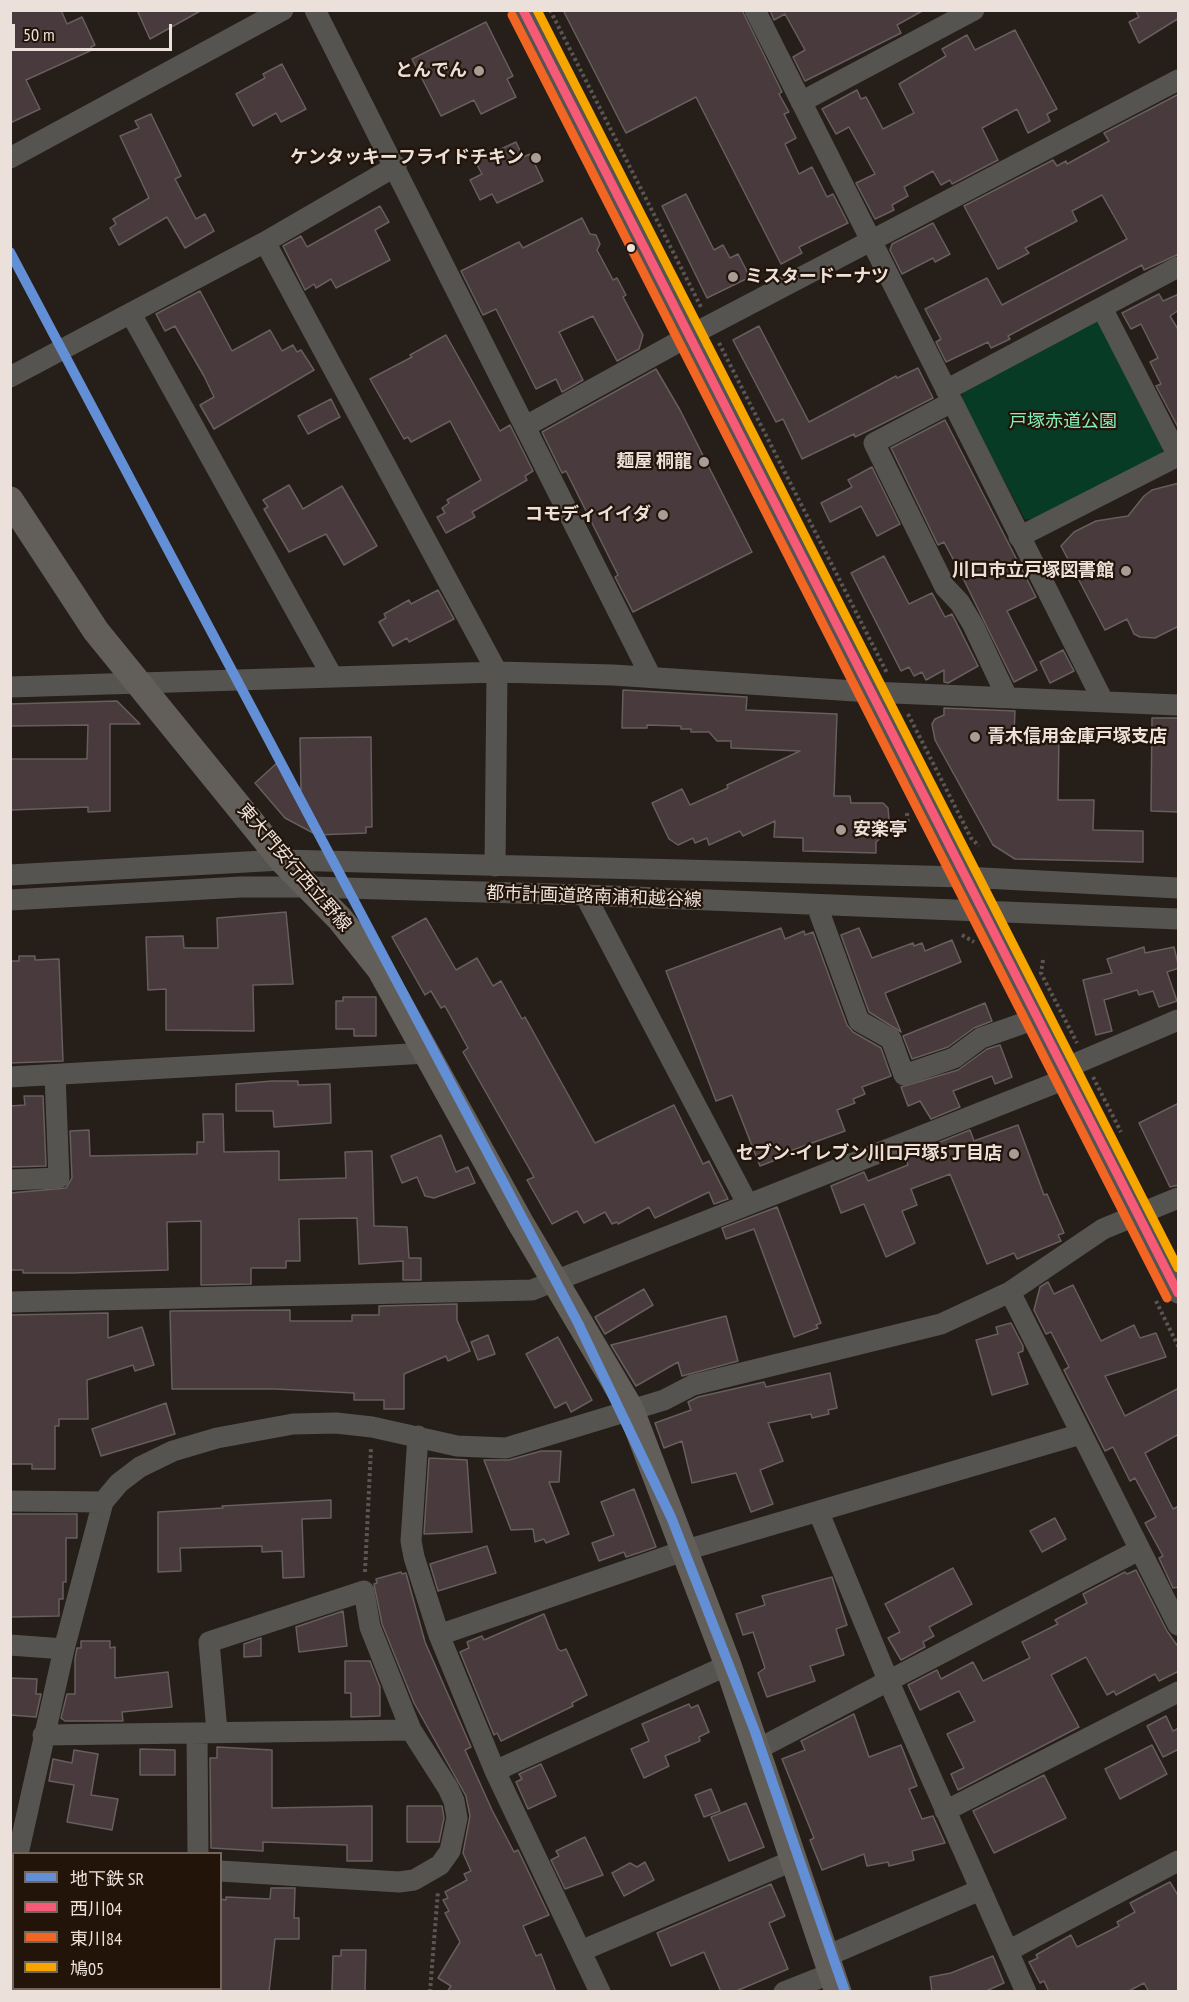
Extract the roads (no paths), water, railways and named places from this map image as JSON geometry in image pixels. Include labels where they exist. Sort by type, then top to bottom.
[{"type":"main road","name":"東大門安行西立野線","points":[[10,500],[96,631],[282,860],[311,887],[380,969],[520,1222],[630,1408],[728,1665],[832,1974]]},
{"type":"street","points":[[10,158],[283,10]]},
{"type":"street","points":[[315,10],[396,166],[651,677]]},
{"type":"street","points":[[523,10],[964,877],[1179,1293]]},
{"type":"street","points":[[755,10],[1103,700]]},
{"type":"street","points":[[801,102],[974,10]]},
{"type":"street","points":[[526,426],[689,336],[1179,80]]},
{"type":"street","points":[[10,377],[265,242],[396,166]]},
{"type":"street","points":[[265,242],[497,672],[495,866]]},
{"type":"street","points":[[1007,697],[973,625],[960,603],[945,586],[874,443],[949,396],[1102,308],[1179,267]]},
{"type":"street","points":[[1019,537],[1178,456],[1102,308]]},
{"type":"street","points":[[131,314],[332,676]]},
{"type":"street","points":[[10,687],[497,672],[651,677],[870,692],[1103,700],[1179,705]]},
{"type":"street","name":"都市計画道路南浦和越谷線","points":[[10,875],[282,860],[964,877],[1179,888]]},
{"type":"street","name":"都市計画道路南浦和越谷線","points":[[10,900],[241,887],[311,887],[585,895],[983,913],[1179,919]]},
{"type":"street","points":[[585,895],[747,1203]]},
{"type":"street","points":[[817,906],[859,1021],[891,1040],[904,1076],[954,1058],[981,1038],[1038,1018]]},
{"type":"street","points":[[10,1302],[532,1290],[1066,1073],[1084,1058],[1179,1020]]},
{"type":"street","points":[[10,1077],[427,1053]]},
{"type":"street","points":[[10,1180],[59,1178],[55,1075]]},
{"type":"street","points":[[18,1852],[18,1815],[44,1736],[64,1649],[103,1502],[119,1483],[140,1467],[172,1451],[217,1438],[265,1427],[293,1424],[336,1423],[372,1427],[457,1446],[506,1448],[630,1408],[664,1400],[693,1385],[941,1324],[1010,1293],[1103,1229],[1179,1198]]},
{"type":"street","points":[[1010,1293],[1139,1551],[1176,1617]]},
{"type":"street","points":[[439,1635],[686,1551],[1081,1434]]},
{"type":"street","points":[[418,1436],[411,1540],[414,1557],[439,1635],[495,1771],[600,1992]]},
{"type":"street","points":[[10,1502],[103,1502]]},
{"type":"street","points":[[819,1513],[888,1680],[1026,1992]]},
{"type":"street","points":[[756,1750],[1139,1551]]},
{"type":"street","points":[[198,1852],[208,1732],[209,1642],[364,1591],[370,1627],[411,1730],[454,1801],[457,1818],[450,1851],[440,1865],[427,1875],[399,1882],[222,1871]]},
{"type":"street","points":[[10,1645],[64,1649]]},
{"type":"street","points":[[495,1771],[728,1665]]},
{"type":"street","points":[[945,1811],[1179,1692]]},
{"type":"street","points":[[44,1736],[411,1730]]},
{"type":"street","points":[[581,1951],[794,1860]]},
{"type":"street","points":[[1008,1951],[1179,1861]]},
{"type":"street","points":[[784,1992],[832,1974],[980,1890]]},
{"type":"metro line","name":"SR","points":[[10,252],[578,1323],[671,1517],[754,1729],[845,1992]]},
{"type":"place","name":"とんでん","points":[[479,71]]},
{"type":"place","name":"ケンタッキーフライドチキン","points":[[536,158]]},
{"type":"place","name":"ミスタードーナツ","points":[[733,277]]},
{"type":"place","name":"麺屋 桐龍","points":[[704,462]]},
{"type":"place","name":"コモディイイダ","points":[[663,515]]},
{"type":"place","name":"川口市立戸塚図書館","points":[[1126,571]]},
{"type":"place","name":"青木信用金庫戸塚支店","points":[[975,737]]},
{"type":"place","name":"安楽亭","points":[[841,830]]},
{"type":"place","name":"セブン-イレブン川口戸塚5丁目店","points":[[1014,1154]]},
{"type":"park label","name":"戸塚赤道公園","points":[[1063,422]]}]
